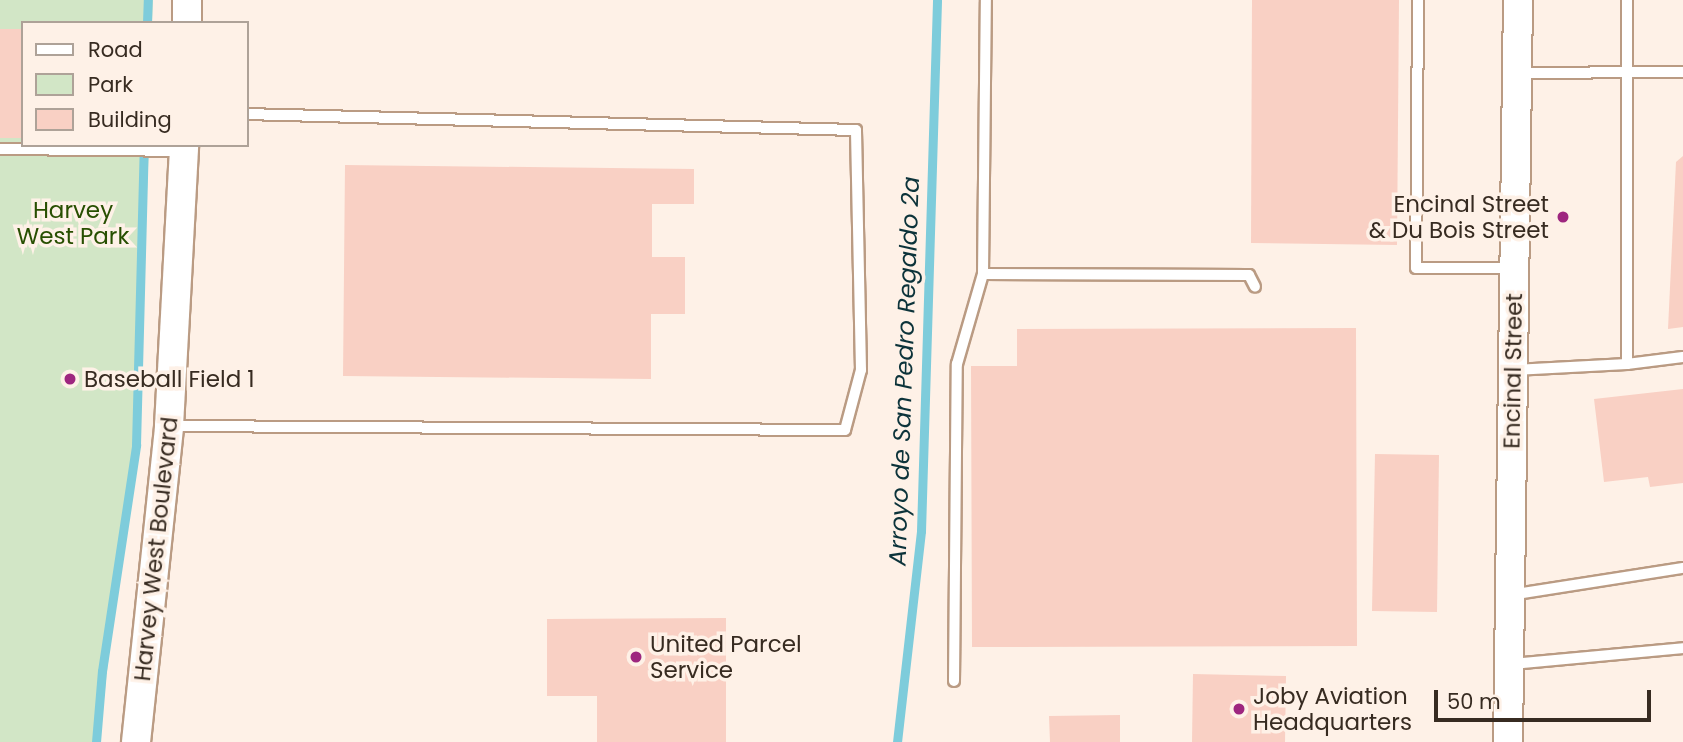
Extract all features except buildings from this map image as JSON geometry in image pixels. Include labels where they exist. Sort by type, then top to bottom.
[{"type":"street","points":[[187,0],[187,21]]},
{"type":"street","name":"Encinal Street","points":[[1508,742],[1518,0]]},
{"type":"street","name":"Harvey West Boulevard","points":[[136,742],[169,426],[184,148]]},
{"type":"lane","points":[[954,681],[957,364],[983,274],[986,0]]},
{"type":"lane","points":[[1418,0],[1416,268],[1515,268]]},
{"type":"lane","points":[[1627,0],[1627,364]]},
{"type":"lane","points":[[1517,73],[1683,72]]},
{"type":"lane","points":[[169,426],[845,430],[861,370],[856,130],[248,114]]},
{"type":"lane","points":[[0,149],[184,148]]},
{"type":"lane","points":[[983,274],[1250,275],[1255,287]]},
{"type":"lane","points":[[1513,370],[1627,364],[1683,357]]},
{"type":"lane","points":[[1510,596],[1683,568]]},
{"type":"lane","points":[[1509,664],[1683,648]]},
{"type":"green space","name":"Harvey West Park","points":[[0,0],[153,0],[152,21],[21,21],[21,147],[149,147],[138,400],[99,742],[0,742]]},
{"type":"waterway","points":[[147,21],[148,0]]},
{"type":"waterway","name":"Arroyo de San Pedro Regaldo 2a","points":[[897,742],[921,531],[937,0]]},
{"type":"waterway","points":[[96,742],[102,671],[136,445],[144,147]]},
{"type":"place","name":"Encinal Street & Du Bois Street","points":[[1563,217]]},
{"type":"place","name":"Baseball Field 1","points":[[70,379]]},
{"type":"place","name":"United Parcel Service","points":[[636,657]]},
{"type":"place","name":"Joby Aviation Headquarters","points":[[1239,709]]}]
